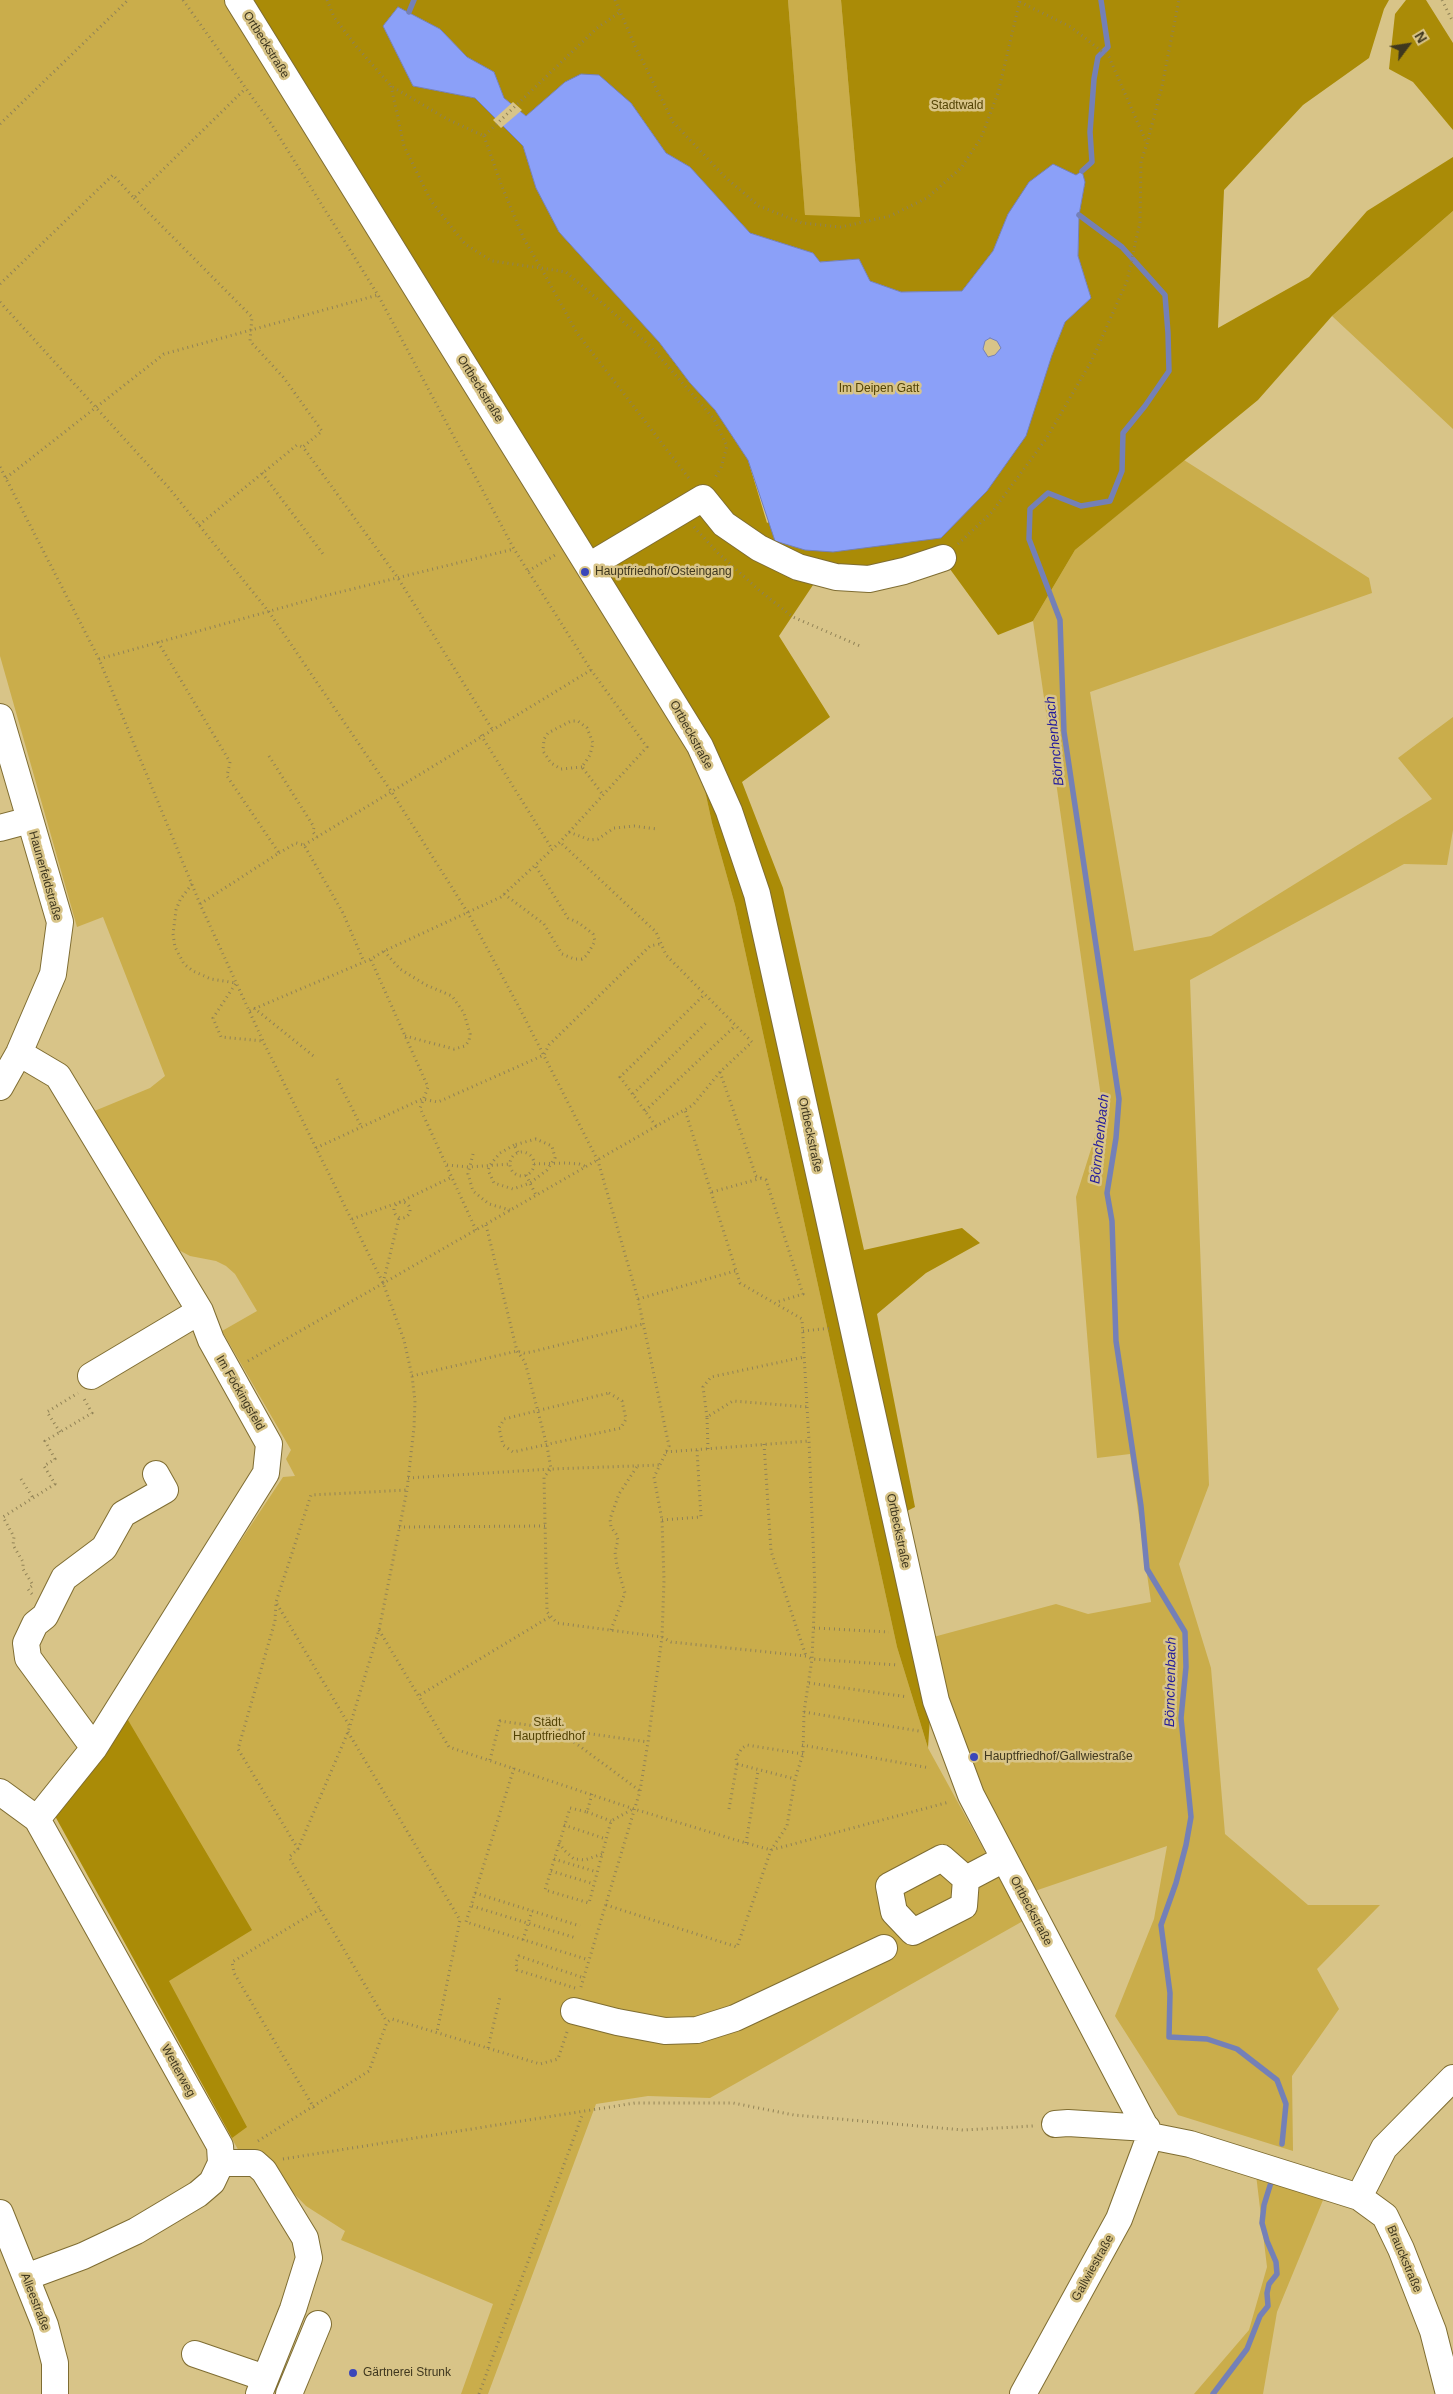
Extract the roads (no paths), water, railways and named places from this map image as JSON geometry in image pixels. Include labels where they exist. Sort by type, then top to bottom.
[{"type":"street","name":"Ortbeckstraße","points":[[238,0],[700,746],[729,811],[757,894],[936,1701],[971,1795],[1148,2132]]},
{"type":"street","points":[[589,566],[703,498],[724,524],[759,548],[798,567],[836,577],[869,579],[904,572],[943,558]]},
{"type":"street","name":"Haunerfeldstraße","points":[[0,718],[60,922],[53,974],[19,1053],[0,1087]]},
{"type":"street","points":[[0,828],[30,820]]},
{"type":"street","name":"Im Föckingsfeld","points":[[19,1053],[58,1076],[200,1310],[210,1340],[269,1444],[266,1473],[94,1748],[37,1819]]},
{"type":"street","points":[[91,1376],[200,1310]]},
{"type":"street","points":[[94,1748],[28,1658],[26,1643],[35,1624],[45,1616],[64,1578],[104,1548],[123,1514],[165,1490],[156,1474]]},
{"type":"street","name":"Wetterweg","points":[[0,1792],[37,1819],[220,2146],[221,2162]]},
{"type":"street","points":[[966,1879],[1004,1859]]},
{"type":"street","points":[[577,2000],[665,2031],[697,2030],[735,2018],[884,1948]]},
{"type":"street","points":[[1055,2124],[1068,2123],[1148,2132],[1360,2197],[1384,2148],[1453,2078]]},
{"type":"street","name":"Gallwiestraße","points":[[1023,2394],[1119,2219],[1148,2132]]},
{"type":"street","points":[[26,2277],[83,2256],[144,2226],[198,2194],[212,2182],[221,2162],[254,2154],[305,2238],[309,2258],[293,2308],[262,2386],[195,2354]]},
{"type":"street","name":"Brauckstraße","points":[[1360,2197],[1385,2216],[1401,2249],[1433,2330],[1449,2394]]},
{"type":"street","name":"Alleestraße","points":[[0,2213],[45,2325],[55,2363],[55,2394]]},
{"type":"street","points":[[289,2394],[318,2324]]},
{"type":"water","points":[[398,7],[440,29],[467,57],[494,72],[504,98],[526,116],[565,82],[581,74],[599,75],[631,103],[666,153],[690,167],[750,233],[813,253],[820,262],[859,259],[870,281],[901,292],[962,291],[993,251],[1008,214],[1029,182],[1053,164],[1076,175],[1082,171],[1085,182],[1079,215],[1078,256],[1091,298],[1065,322],[1052,355],[1026,436],[987,491],[941,538],[833,552],[805,550],[775,541],[748,460],[715,410],[690,383],[659,342],[559,232],[536,188],[523,146],[475,98],[413,86],[383,26]],"holes":[[[990,338],[997,341],[1001,348],[995,355],[988,357],[983,349],[985,341]]]},
{"type":"waterway","points":[[409,12],[414,0]]},
{"type":"waterway","points":[[1082,171],[1092,162],[1090,132],[1094,79],[1098,57],[1108,47],[1101,0]]},
{"type":"waterway","name":"Börnchenbach","points":[[1079,215],[1122,247],[1165,295],[1168,333],[1169,371],[1145,406],[1123,433],[1122,471],[1110,501],[1081,506],[1048,493],[1030,509],[1029,539],[1060,620],[1064,732],[1119,1099],[1116,1138],[1107,1193],[1112,1221],[1116,1341],[1141,1506],[1147,1569],[1185,1632],[1186,1667],[1181,1718],[1191,1817],[1176,1883],[1161,1925],[1170,1993],[1169,2037],[1207,2039],[1237,2049],[1277,2080],[1286,2104],[1282,2144]]},
{"type":"waterway","points":[[1213,2394],[1247,2349],[1260,2316],[1268,2306],[1267,2293],[1269,2284],[1277,2274],[1276,2262],[1262,2223],[1264,2205],[1273,2176]]},
{"type":"place","name":"Hauptfriedhof/Osteingang","points":[[585,572]]},
{"type":"place","name":"Hauptfriedhof/Gallwiestraße","points":[[974,1757]]},
{"type":"place","name":"Gärtnerei Strunk","points":[[353,2373]]},
{"type":"park label","name":"Stadtwald","points":[[957,106]]},
{"type":"park label","name":"Im Deipen Gatt","points":[[879,389]]},
{"type":"park label","name":"Städt. Hauptfriedhof","points":[[549,1730]]}]
